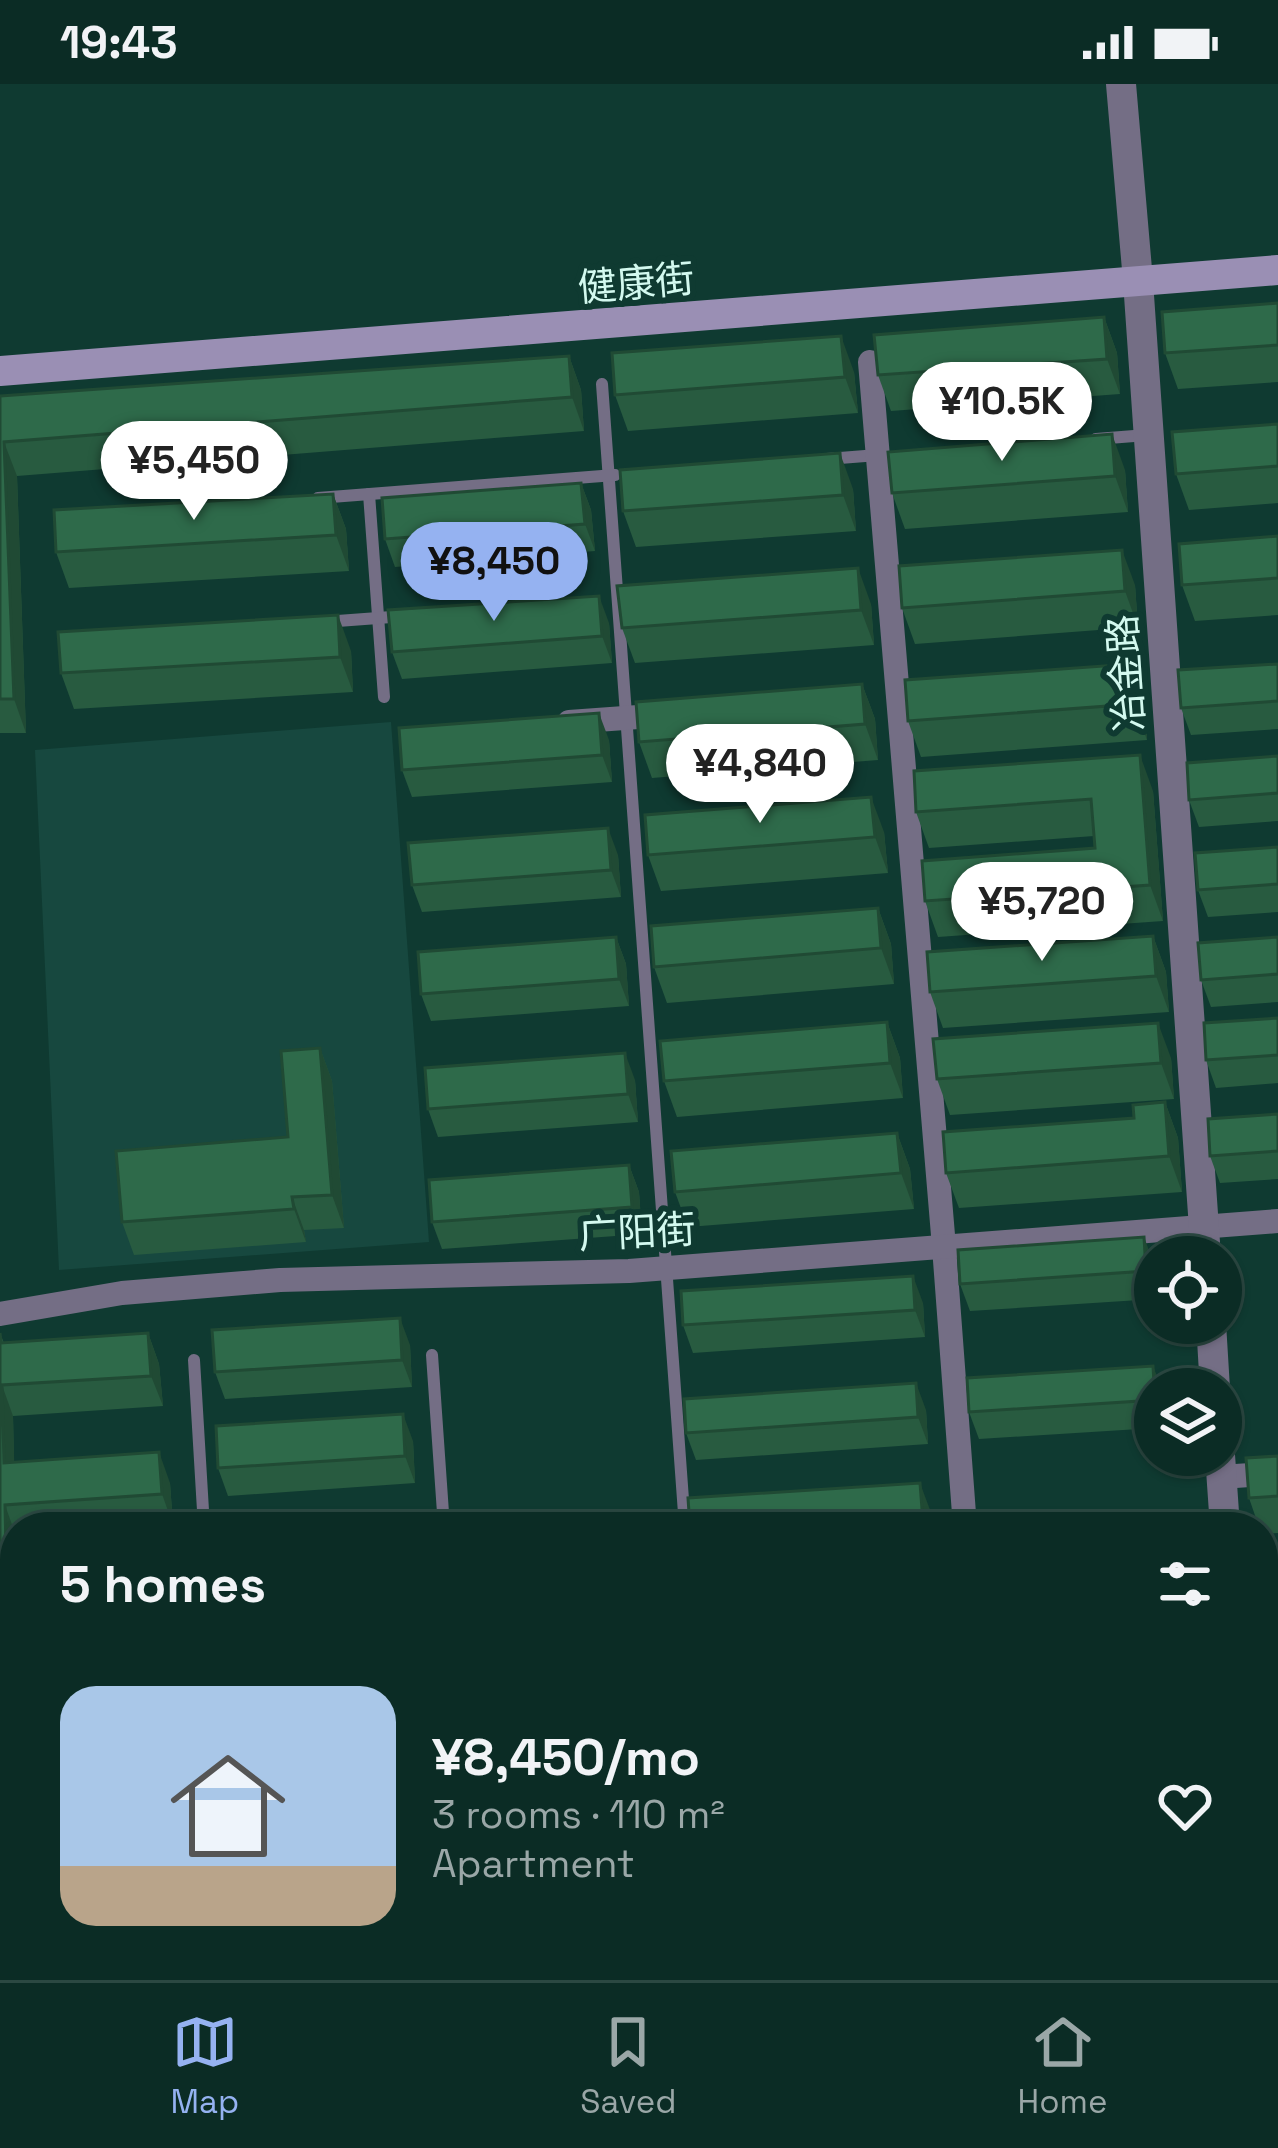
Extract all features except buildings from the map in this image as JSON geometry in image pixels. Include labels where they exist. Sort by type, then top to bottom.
[{"type":"main road","name":"健康街","points":[[0,371],[1278,270]]},
{"type":"street","name":"冶金路","points":[[1121,84],[1149,434],[1146,556],[1166,679],[1196,946],[1205,1236]]},
{"type":"street","points":[[870,362],[889,454],[888,576],[964,1512]]},
{"type":"street","points":[[538,724],[694,713]]},
{"type":"street","name":"广阳街","points":[[1226,1236],[1278,1221]]},
{"type":"street","name":"广阳街","points":[[0,1314],[122,1293],[280,1280],[667,1268],[944,1247],[1134,1243]]},
{"type":"street","points":[[1242,1469],[1278,1473]]},
{"type":"street","points":[[1222,1476],[1224,1512]]},
{"type":"lane","points":[[602,385],[684,1512]]},
{"type":"lane","points":[[1081,440],[1149,434]]},
{"type":"lane","points":[[811,460],[889,454]]},
{"type":"lane","points":[[302,499],[632,474]]},
{"type":"lane","points":[[369,494],[384,697]]},
{"type":"lane","points":[[596,600],[640,596]]},
{"type":"lane","points":[[309,623],[422,614]]},
{"type":"lane","points":[[432,1355],[443,1512]]},
{"type":"lane","points":[[194,1360],[203,1512]]},
{"type":"shaded area","points":[[391,722],[429,1242],[59,1270],[35,750]]}]
